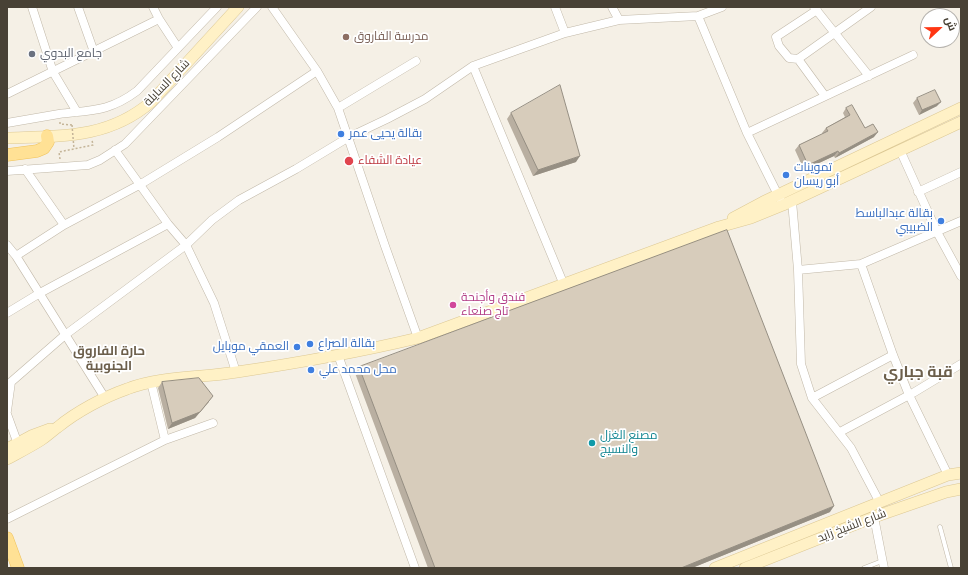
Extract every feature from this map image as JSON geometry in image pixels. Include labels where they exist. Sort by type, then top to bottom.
[{"type":"main road","points":[[7,156],[41,150],[48,142],[47,136]]},
{"type":"main road","points":[[7,538],[18,568]]},
{"type":"street","points":[[32,7],[53,72],[77,112]]},
{"type":"street","points":[[78,7],[94,52]]},
{"type":"street","points":[[153,7],[178,48]]},
{"type":"street","points":[[7,123],[98,110],[124,100],[136,91],[217,7]]},
{"type":"street","name":"شارع السايلة","points":[[7,138],[91,132],[114,125],[134,115],[151,102],[238,7]]},
{"type":"street","points":[[7,171],[88,165],[100,160],[125,144],[258,7]]},
{"type":"street","points":[[272,7],[317,71],[338,108],[418,338]]},
{"type":"street","points":[[556,7],[565,32]]},
{"type":"street","points":[[612,7],[619,20]]},
{"type":"street","points":[[20,447],[7,413],[11,382],[65,335],[186,245],[212,220],[239,200],[296,170],[349,137],[425,99],[473,66],[565,32],[619,20],[698,16],[722,7]]},
{"type":"street","points":[[869,76],[834,32],[815,9],[776,37],[780,46],[789,58],[798,59],[834,32],[870,7]]},
{"type":"street","points":[[698,16],[747,133],[784,201],[798,270],[801,364],[812,398],[851,448],[880,503]]},
{"type":"street","points":[[7,94],[159,19]]},
{"type":"street","points":[[747,133],[913,55]]},
{"type":"street","points":[[798,59],[825,96]]},
{"type":"street","points":[[338,108],[416,61]]},
{"type":"street","points":[[473,66],[564,285]]},
{"type":"street","points":[[16,256],[64,225],[141,184],[218,138],[317,71]]},
{"type":"street","points":[[784,201],[961,108]]},
{"type":"street","points":[[7,449],[20,447],[41,440],[58,426],[105,398],[127,389],[151,382],[236,372],[338,355],[418,338],[719,227],[748,210],[784,201],[961,122]]},
{"type":"street","points":[[115,150],[141,184],[168,224],[186,245],[214,303],[236,372]]},
{"type":"street","points":[[900,150],[937,232],[961,276]]},
{"type":"street","points":[[25,169],[64,225]]},
{"type":"street","points":[[918,192],[961,172]]},
{"type":"street","points":[[798,270],[861,264],[961,221]]},
{"type":"street","points":[[7,313],[40,293],[168,224]]},
{"type":"street","points":[[7,245],[40,293],[105,398]]},
{"type":"street","points":[[861,264],[893,355],[909,395],[948,476]]},
{"type":"street","points":[[338,355],[415,568]]},
{"type":"street","points":[[812,398],[893,355]]},
{"type":"street","points":[[840,432],[909,395],[961,364]]},
{"type":"street","points":[[151,382],[165,440]]},
{"type":"street","points":[[7,519],[165,440],[213,423]]},
{"type":"street","points":[[7,459],[20,447]]},
{"type":"street","points":[[715,568],[948,476],[961,473]]},
{"type":"street","name":"شارع الشيخ زايد","points":[[745,568],[874,516],[946,492],[961,489]]},
{"type":"street","points":[[874,516],[884,564]]},
{"type":"lane","points":[[940,527],[951,568]]},
{"type":"lane","points":[[864,568],[884,564]]},
{"type":"path","points":[[60,124],[78,125]]},
{"type":"path","points":[[72,125],[74,149]]},
{"type":"path","points":[[59,152],[93,145]]},
{"type":"building","points":[[560,85],[580,156],[538,170],[511,113]]},
{"type":"building","points":[[935,90],[941,102],[922,110],[917,98]]},
{"type":"building","points":[[852,105],[865,128],[873,124],[878,132],[839,153],[838,151],[808,165],[799,145],[828,131],[826,128],[850,115],[846,108]]},
{"type":"building","name":"مصنع الغزل والنسيج","points":[[727,230],[834,506],[681,568],[435,568],[359,367]]},
{"type":"building","points":[[199,378],[213,396],[200,412],[172,423],[162,382]]},
{"type":"place","name":"مدرسة الفاروق","points":[[346,37]]},
{"type":"place","name":"جامع البدوي","points":[[32,54]]},
{"type":"place","name":"بقالة يحيى عمر","points":[[341,134]]},
{"type":"place","name":"عيادة الشفاء","points":[[349,161]]},
{"type":"place","name":"تموينات أبو ريسان","points":[[786,175]]},
{"type":"place","name":"بقالة عبدالباسط الضبيبي","points":[[941,221]]},
{"type":"place","name":"فندق وأجنحة تاج صنعاء","points":[[453,305]]},
{"type":"place","name":"بقالة الصراع","points":[[310,344]]},
{"type":"place","name":"العمقي موبايل","points":[[297,347]]},
{"type":"place","name":"محل محمد علي","points":[[311,370]]},
{"type":"place","name":"مصنع الغزل والنسيج","points":[[592,443]]},
{"type":"district","name":"حارة الفاروق الجنوبية","points":[[109,360]]},
{"type":"district","name":"قبة جباري","points":[[918,373]]}]
